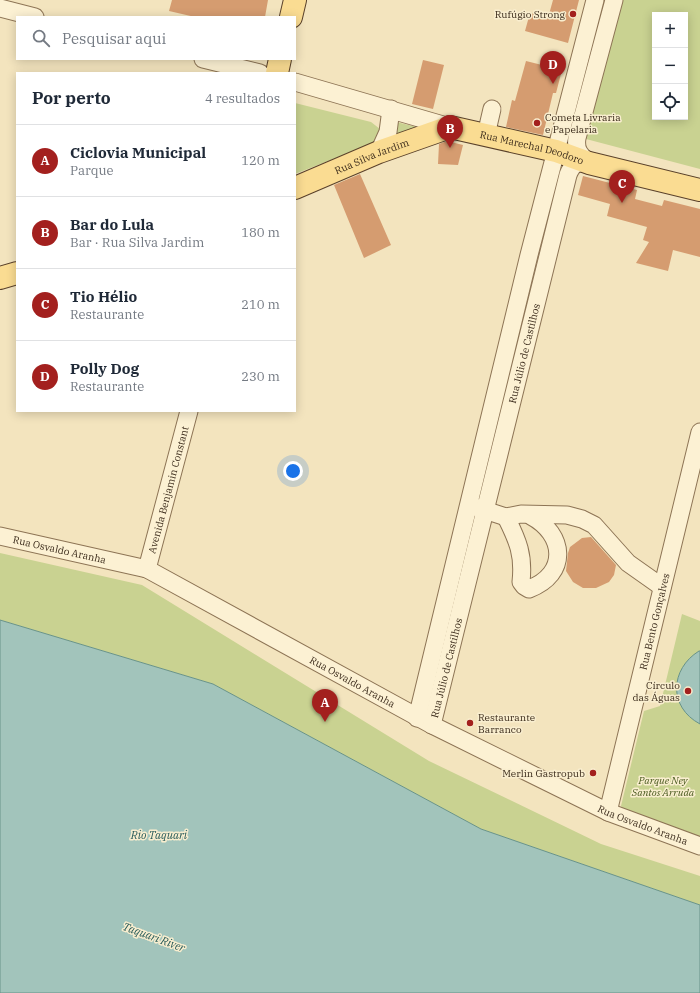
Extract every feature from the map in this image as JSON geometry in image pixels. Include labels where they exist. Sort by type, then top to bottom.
[{"type":"main road","points":[[291,16],[295,0]]},
{"type":"main road","points":[[277,72],[280,60]]},
{"type":"main road","name":"Rua Marechal Deodoro","points":[[450,126],[556,151],[589,162],[700,190]]},
{"type":"main road","name":"Rua Silva Jardim","points":[[296,188],[379,152],[450,126]]},
{"type":"main road","points":[[0,278],[16,273]]},
{"type":"street","name":"Rua Júlio de Castilhos","points":[[425,722],[439,625],[529,255],[595,0]]},
{"type":"street","points":[[589,162],[578,153],[576,145],[577,138],[614,0]]},
{"type":"street","points":[[0,8],[31,16]]},
{"type":"street","points":[[208,60],[256,72]]},
{"type":"street","name":"Rua Marechal Deodoro","points":[[296,82],[450,126]]},
{"type":"street","points":[[379,152],[388,132],[391,109]]},
{"type":"street","points":[[486,135],[492,109]]},
{"type":"street","name":"Rua Júlio de Castilhos","points":[[425,722],[456,630],[570,169],[581,162],[589,162]]},
{"type":"street","points":[[529,255],[547,259]]},
{"type":"street","points":[[497,386],[514,391]]},
{"type":"street","name":"Avenida Benjamin Constant","points":[[147,569],[189,412]]},
{"type":"street","name":"Rua Bento Gonçalves","points":[[608,812],[700,432]]},
{"type":"street","points":[[468,505],[506,517],[521,514],[531,516],[567,515],[582,519],[594,525],[628,563],[662,587]]},
{"type":"street","points":[[506,517],[520,546],[523,565],[521,582],[529,589],[539,585],[548,578],[558,559],[558,550],[555,539],[540,521],[531,516]]},
{"type":"street","name":"Rua Osvaldo Aranha","points":[[0,536],[147,569],[425,722],[608,812],[700,846]]},
{"type":"street","points":[[439,625],[456,630]]},
{"type":"green space","points":[[622,0],[700,0],[700,169],[586,139]]},
{"type":"green space","points":[[296,103],[371,122],[380,129],[374,143],[296,174]]},
{"type":"green space","points":[[396,122],[417,127],[397,134]]},
{"type":"green space","points":[[0,553],[142,585],[429,761],[601,844],[700,876],[700,905],[481,829],[213,684],[0,620]]},
{"type":"green space","name":"Parque Ney Santos Arruda","points":[[682,614],[700,621],[700,840],[625,811],[621,806],[644,711],[660,706]]},
{"type":"water","name":"Rio Taquari","points":[[0,620],[213,684],[481,829],[700,905],[700,993],[0,993]]},
{"type":"water","name":"Círculo das Águas","points":[[699,651],[700,724],[690,717],[682,708],[678,698],[677,688],[678,678],[682,668],[689,659]]},
{"type":"building","points":[[172,0],[268,0],[265,16],[191,16],[169,11]]},
{"type":"building","points":[[553,0],[579,0],[568,43],[525,31],[530,13],[548,18]]},
{"type":"building","points":[[423,60],[444,65],[433,109],[412,104]]},
{"type":"building","points":[[526,61],[562,70],[556,93],[553,93],[543,135],[506,127],[512,100],[515,101]]},
{"type":"building","points":[[447,141],[463,145],[458,165],[438,164],[439,144]]},
{"type":"building","points":[[360,174],[391,245],[364,258],[334,185]]},
{"type":"building","points":[[583,176],[637,190],[635,199],[662,206],[664,200],[700,209],[700,257],[673,250],[668,271],[636,263],[649,242],[643,240],[647,227],[607,216],[610,204],[578,195]]},
{"type":"building","points":[[591,537],[616,565],[614,575],[609,582],[596,588],[583,588],[573,582],[566,571],[568,553],[570,547],[582,538]]},
{"type":"place","name":"Rufúgio Strong","points":[[573,14]]},
{"type":"place","name":"Polly Dog","points":[[553,84]]},
{"type":"place","name":"Cometa Livraria e Papelaria","points":[[537,123]]},
{"type":"place","name":"Bar do Lula","points":[[450,148]]},
{"type":"place","name":"Tio Hélio","points":[[622,203]]},
{"type":"place","name":"Círculo das Águas","points":[[688,691]]},
{"type":"place","name":"Ciclovia Municipal","points":[[325,722]]},
{"type":"place","name":"Restaurante Barranco","points":[[470,723]]},
{"type":"place","name":"Merlin Gastropub","points":[[593,773]]},
{"type":"water label","name":"Taquari River","points":[[154,937]]}]
